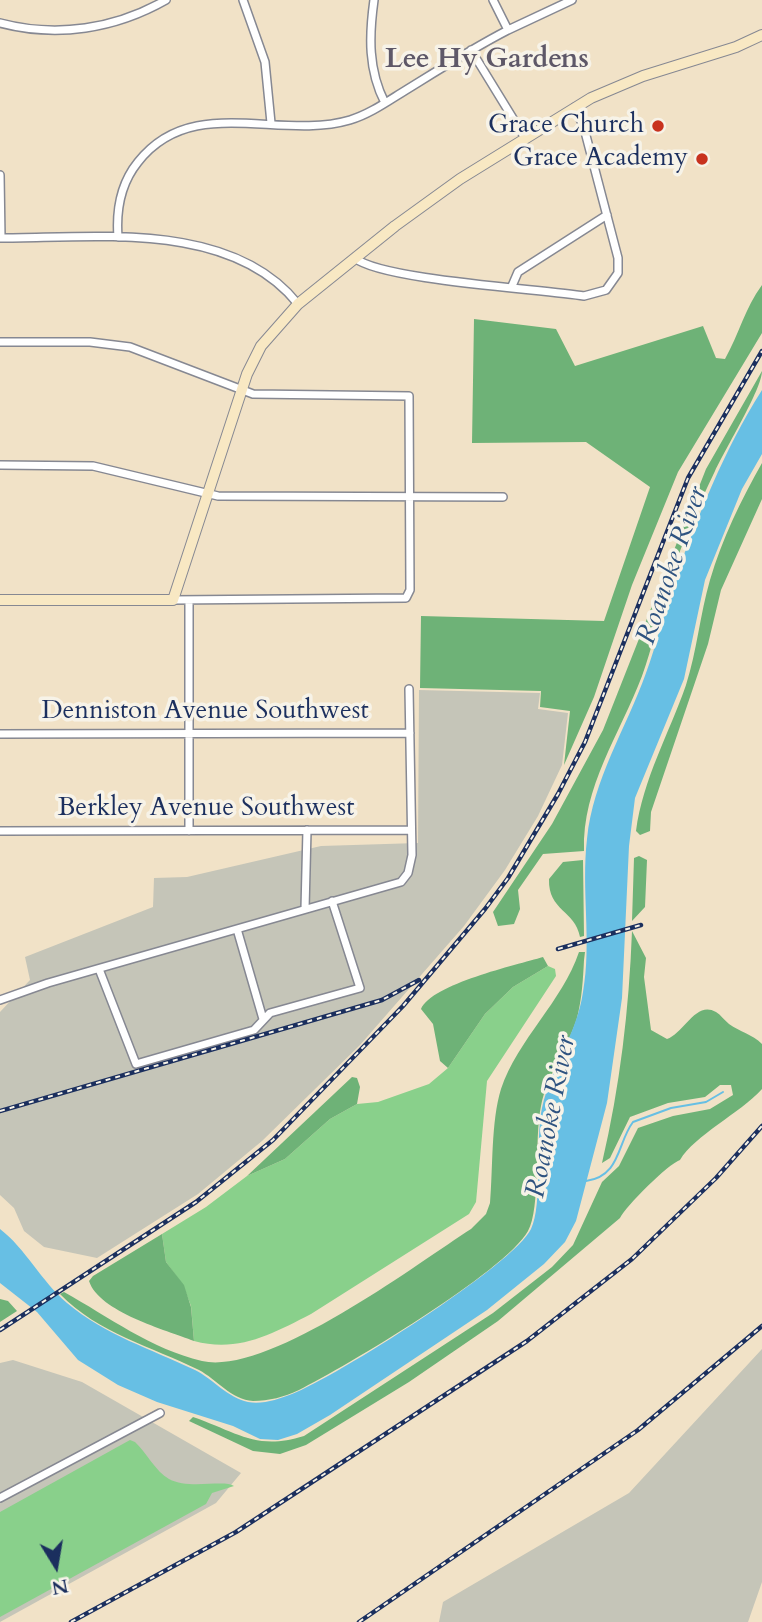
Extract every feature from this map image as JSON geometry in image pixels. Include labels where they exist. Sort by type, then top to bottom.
[{"type":"street","points":[[0,23],[39,29],[84,29],[122,20],[166,0]]},
{"type":"street","points":[[243,0],[265,62],[271,123]]},
{"type":"street","points":[[374,0],[370,30],[371,57],[385,103]]},
{"type":"street","points":[[493,0],[508,30]]},
{"type":"street","points":[[118,237],[120,201],[128,176],[142,156],[161,139],[178,130],[200,124],[337,123],[361,116],[471,50],[572,0]]},
{"type":"street","points":[[173,600],[242,391],[261,345],[298,304],[418,208],[575,107],[643,76],[736,47],[762,35]]},
{"type":"street","points":[[471,50],[525,138]]},
{"type":"street","points":[[355,258],[376,269],[584,296],[599,293],[611,285],[618,265],[607,215],[575,107]]},
{"type":"street","points":[[0,175],[1,238],[118,237],[181,242],[220,252],[270,278],[298,304]]},
{"type":"street","points":[[512,286],[519,272],[607,215]]},
{"type":"street","points":[[0,342],[90,342],[130,347],[242,391],[406,394],[411,399],[410,590],[406,598],[0,600]]},
{"type":"street","points":[[0,465],[93,466],[209,495],[503,496]]},
{"type":"street","points":[[189,600],[189,831]]},
{"type":"street","points":[[0,1000],[397,884],[410,867],[409,689]]},
{"type":"street","name":"Denniston Avenue Southwest","points":[[0,734],[410,733]]},
{"type":"street","points":[[305,909],[307,830]]},
{"type":"street","name":"Berkley Avenue Southwest","points":[[0,831],[411,830]]},
{"type":"street","points":[[99,969],[136,1064],[254,1030],[270,1013],[360,988],[332,901]]},
{"type":"street","points":[[237,929],[263,1019]]},
{"type":"street","points":[[0,1498],[159,1413]]},
{"type":"shaded area","points":[[419,690],[540,693],[538,709],[568,713],[562,765],[538,816],[505,870],[464,926],[360,1045],[262,1141],[198,1194],[97,1258],[44,1247],[24,1231],[14,1208],[0,1195],[0,1012],[30,980],[25,957],[153,907],[154,878],[187,877],[321,846],[418,843]]},
{"type":"shaded area","points":[[762,1349],[762,1582],[748,1622],[439,1622],[443,1602],[629,1493]]},
{"type":"shaded area","points":[[13,1360],[82,1382],[241,1473],[216,1503],[0,1622],[0,1363]]},
{"type":"green space","points":[[762,285],[762,333],[678,472],[632,585],[594,697],[564,765],[570,711],[540,707],[541,691],[420,688],[421,616],[604,621],[650,487],[586,442],[472,443],[474,319],[556,329],[575,366],[703,326],[716,358],[725,359]]},
{"type":"green space","points":[[762,371],[756,391],[715,471],[677,559],[642,676],[596,783],[585,827],[584,851],[543,854],[518,890],[520,909],[514,924],[498,926],[493,912],[552,824],[603,730],[706,469]]},
{"type":"green space","points":[[762,463],[762,499],[721,590],[708,644],[651,812],[650,831],[640,835],[636,831],[644,793],[686,685],[715,565],[733,520]]},
{"type":"green space","points":[[639,856],[647,860],[645,907],[632,921],[634,858]]},
{"type":"green space","points":[[583,860],[584,936],[580,937],[573,921],[553,898],[549,879],[563,862]]},
{"type":"green space","points":[[632,931],[646,958],[644,977],[651,1030],[667,1039],[702,1010],[716,1012],[729,1024],[762,1044],[762,1089],[706,1133],[680,1160],[648,1186],[620,1218],[498,1321],[409,1382],[306,1445],[280,1454],[253,1451],[189,1421],[193,1417],[259,1441],[304,1436],[493,1313],[552,1267],[573,1245],[602,1182],[619,1166],[638,1128],[673,1116],[710,1109],[733,1095],[731,1085],[720,1085],[705,1097],[668,1103],[630,1117],[610,1158],[602,1163],[623,1048]]},
{"type":"green space","points":[[579,952],[585,952],[580,1004],[573,1029],[548,1083],[541,1106],[535,1206],[528,1231],[513,1249],[489,1270],[422,1317],[299,1390],[276,1398],[253,1401],[231,1393],[199,1370],[108,1329],[75,1308],[60,1294],[64,1292],[165,1349],[202,1361],[230,1361],[264,1352],[301,1335],[379,1291],[471,1229],[486,1214],[490,1203],[494,1130],[501,1089],[518,1054],[562,987]]},
{"type":"green space","points":[[543,957],[548,966],[513,987],[485,1014],[448,1068],[440,1061],[433,1024],[421,1009],[428,1000],[457,984]]},
{"type":"green space","points":[[548,966],[555,969],[556,976],[487,1081],[476,1202],[469,1214],[311,1314],[282,1328],[240,1343],[225,1345],[194,1341],[191,1306],[183,1285],[166,1262],[162,1234],[206,1207],[247,1176],[285,1159],[330,1119],[357,1104],[378,1102],[429,1084],[448,1068],[485,1014],[513,987]]},
{"type":"green space","points":[[352,1077],[357,1078],[360,1087],[357,1104],[330,1119],[285,1159],[247,1176]]},
{"type":"green space","points":[[162,1234],[166,1262],[184,1285],[191,1307],[194,1341],[119,1311],[95,1292],[89,1281]]},
{"type":"green space","points":[[0,1299],[8,1301],[17,1311],[0,1322]]},
{"type":"green space","points":[[130,1440],[135,1442],[169,1479],[186,1484],[234,1486],[212,1493],[206,1504],[0,1617],[0,1512]]},
{"type":"water","name":"Roanoke River","points":[[762,390],[762,454],[742,489],[705,580],[684,679],[635,798],[629,846],[622,998],[607,1103],[576,1221],[565,1242],[544,1264],[487,1310],[330,1415],[297,1434],[278,1440],[260,1439],[233,1426],[157,1402],[118,1385],[78,1360],[37,1312],[0,1283],[0,1229],[18,1246],[49,1285],[82,1314],[129,1341],[195,1370],[234,1397],[259,1403],[292,1394],[314,1384],[382,1344],[492,1268],[518,1246],[531,1229],[537,1204],[542,1108],[551,1078],[580,1007],[586,973],[585,858],[590,817],[611,754],[646,673],[673,585],[702,510],[735,436]]},
{"type":"waterway","points":[[586,1181],[606,1173],[612,1166],[633,1122],[671,1108],[706,1102],[723,1092]]},
{"type":"railway","points":[[0,1330],[196,1202],[273,1140],[403,1006],[485,909],[508,878],[558,794],[585,742],[688,478],[762,351]]},
{"type":"railway","points":[[558,949],[641,925]]},
{"type":"railway","points":[[0,1111],[382,1000],[419,980]]},
{"type":"railway","points":[[71,1622],[236,1532],[527,1341],[632,1259],[716,1178],[762,1126]]},
{"type":"railway","points":[[359,1622],[638,1430],[762,1326]]},
{"type":"place","name":"Grace Church","points":[[658,126]]},
{"type":"place","name":"Grace Academy","points":[[702,159]]},
{"type":"district","name":"Lee Hy Gardens","points":[[487,61]]}]
